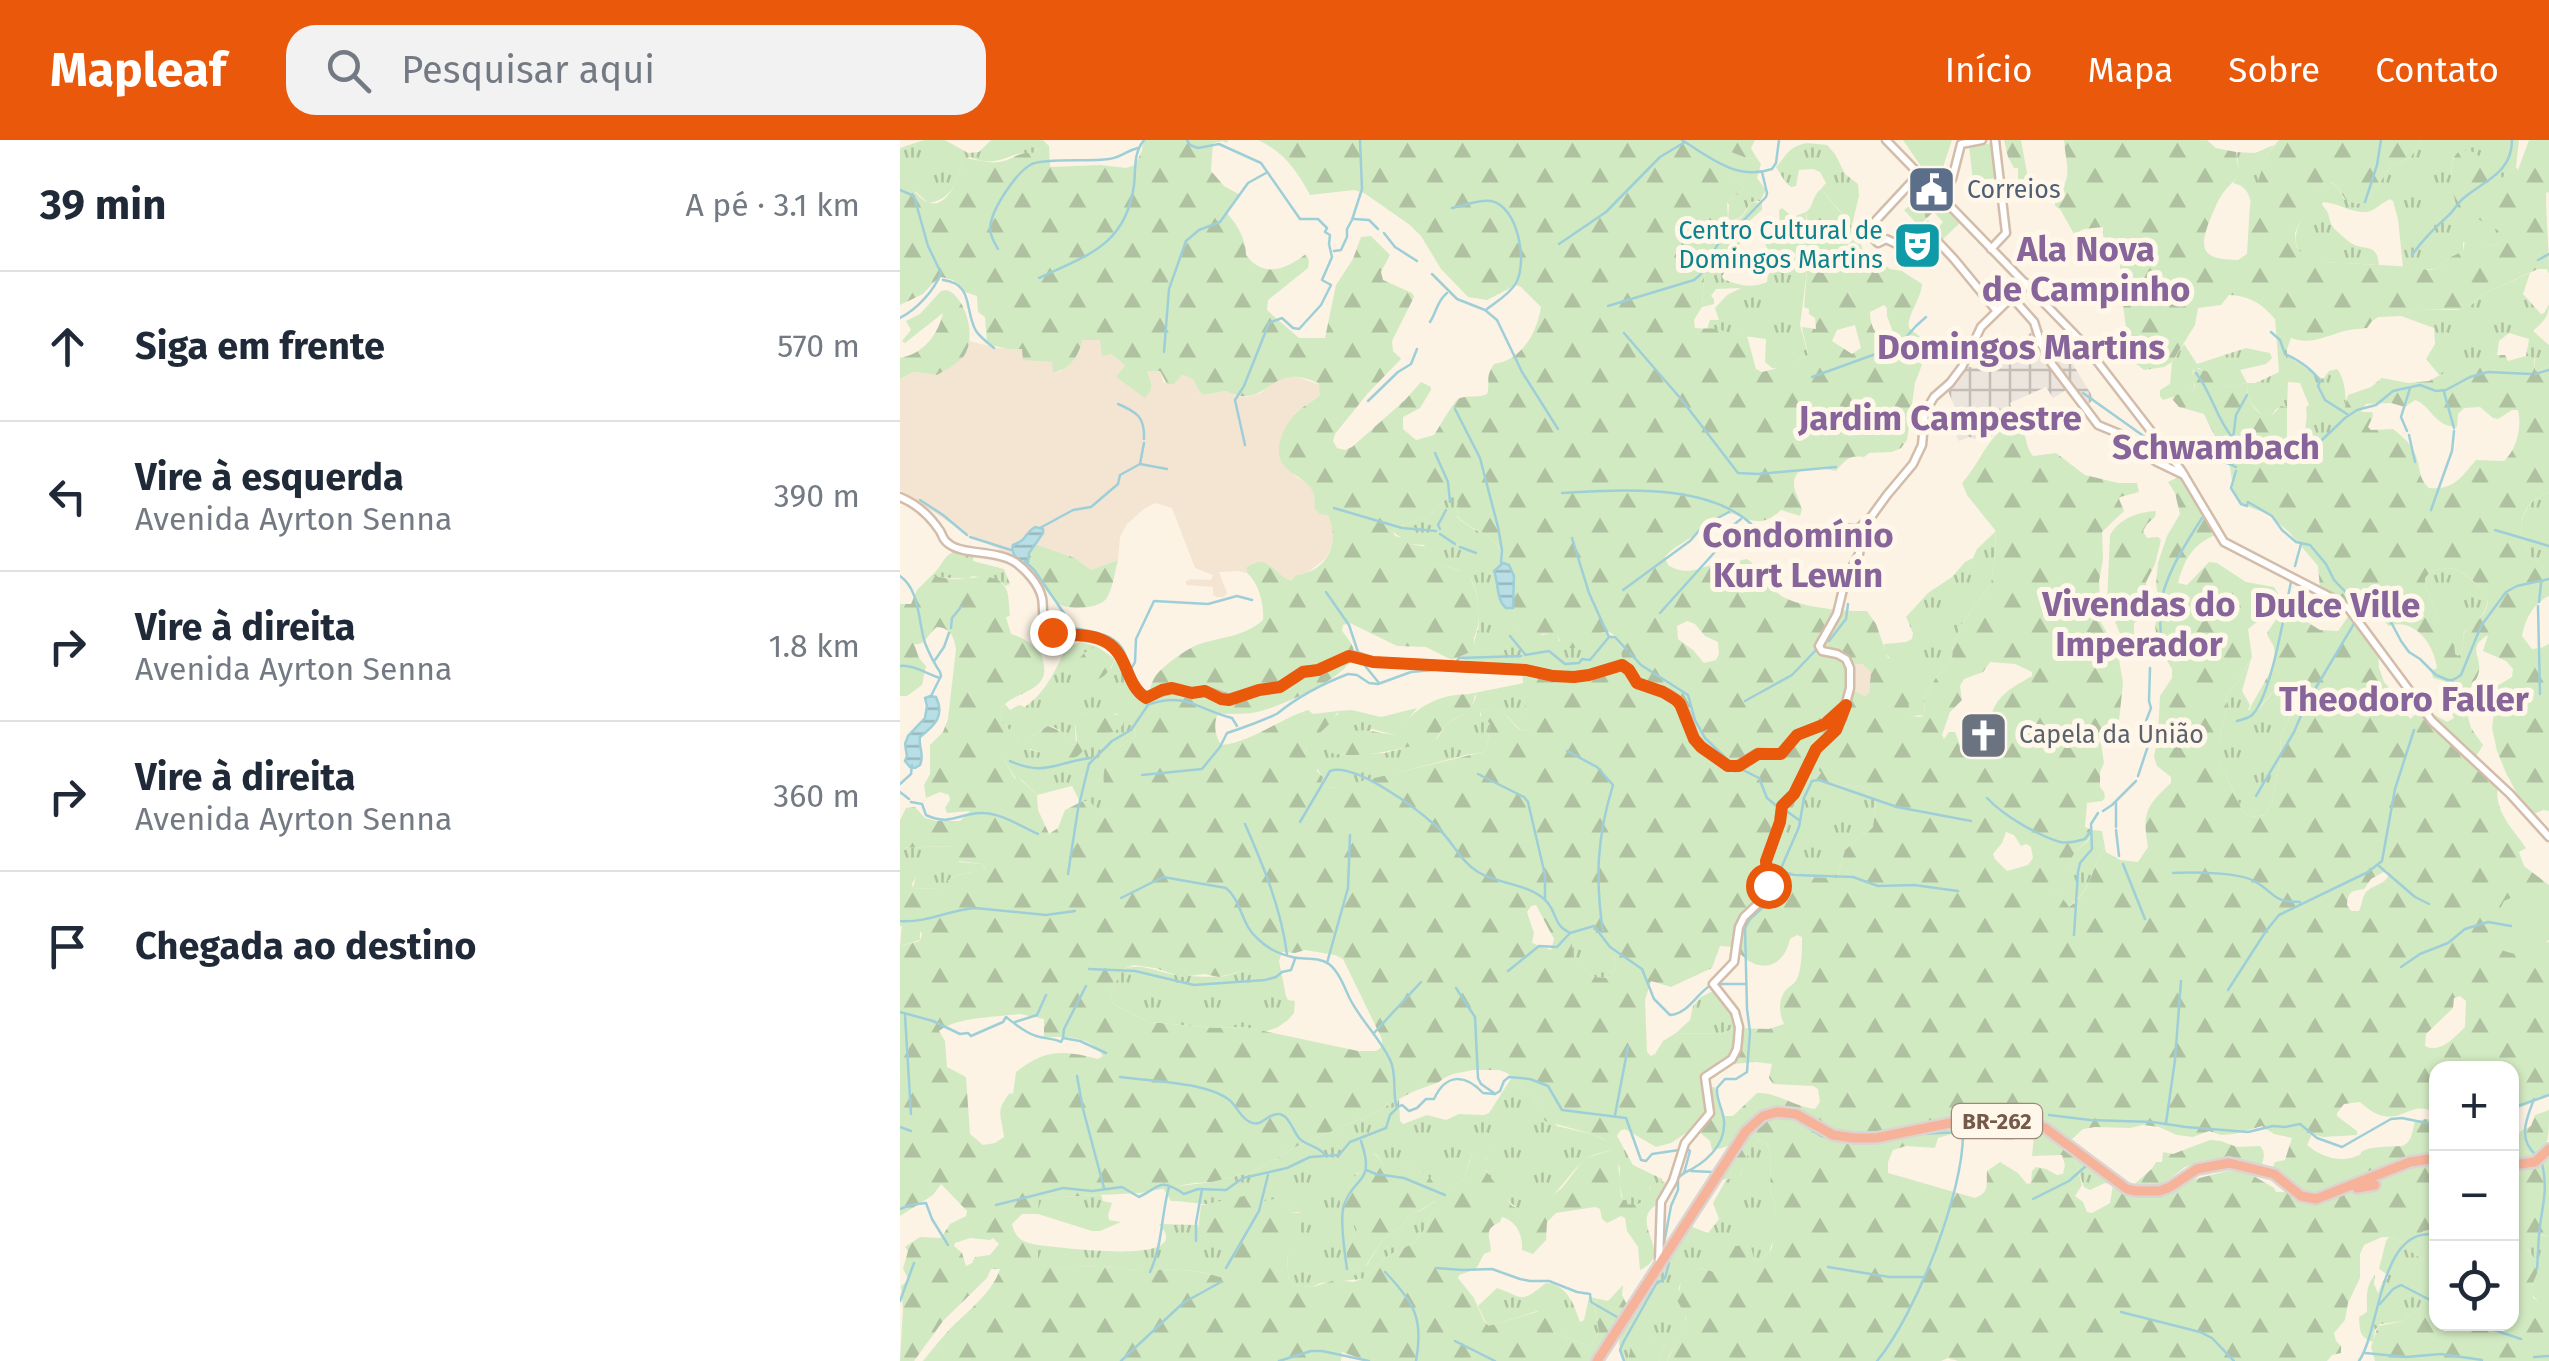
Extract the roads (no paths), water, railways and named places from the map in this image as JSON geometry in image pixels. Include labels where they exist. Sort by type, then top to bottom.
[{"type":"highway","name":"BR-262","points":[[1597,1361],[1659,1266],[1664,1250],[1708,1192],[1746,1130],[1763,1116],[1777,1112],[1796,1114],[1833,1136],[1854,1138],[1896,1135],[1960,1121],[2032,1122],[2136,1191],[2170,1188],[2202,1167],[2229,1163],[2274,1174],[2308,1199],[2325,1197],[2410,1162],[2429,1158]]},
{"type":"highway","points":[[2519,1165],[2535,1162],[2549,1150]]},
{"type":"highway","points":[[2344,1189],[2375,1185]]},
{"type":"main road","points":[[1886,140],[2083,343],[2174,460],[2228,545],[2349,609],[2432,721],[2510,794],[2549,837]]},
{"type":"main road","points":[[1939,195],[1952,179],[1961,144],[1982,140]]},
{"type":"main road","points":[[1992,249],[2006,233],[1995,140]]},
{"type":"main road","points":[[1919,174],[1866,228],[1878,243],[1886,239],[1903,247],[1925,228],[1996,310]]},
{"type":"main road","points":[[1664,1250],[1659,1207],[1685,1143],[1710,1113],[1705,1077],[1738,1049],[1737,1019],[1714,983],[1734,962],[1744,917],[1768,890],[1766,861],[1782,806],[1794,794],[1816,749],[1836,730],[1846,705],[1849,663],[1819,646],[1840,608],[1845,581],[1858,554],[1859,528],[1913,464],[1922,445],[1924,412],[1931,401],[1962,367],[1986,321],[2023,280]]},
{"type":"main road","points":[[2011,296],[2034,322],[2040,344],[2052,364],[2098,424],[2185,476]]},
{"type":"main road","points":[[2170,469],[2174,460]]},
{"type":"main road","points":[[900,497],[923,510],[945,542],[1016,563],[1038,588],[1049,629],[1057,634],[1088,635],[1108,643],[1144,698],[1172,688],[1232,699],[1280,687],[1303,672],[1352,656],[1373,662],[1526,670],[1561,676],[1589,675],[1622,665],[1637,683],[1676,700],[1701,747],[1735,767],[1758,754],[1781,754],[1797,735],[1825,724],[1846,705]]},
{"type":"water","points":[[1035,527],[1043,529],[1043,533],[1024,564],[1012,548]]},
{"type":"water","points":[[1503,563],[1509,565],[1514,576],[1513,608],[1506,608],[1499,596],[1494,571]]},
{"type":"water","points":[[936,697],[939,715],[920,737],[920,765],[910,767],[905,761],[905,744],[925,718],[925,698]]},
{"type":"waterway","points":[[1039,278],[1102,245],[1123,222],[1144,140]]},
{"type":"waterway","points":[[1187,140],[1198,148],[1219,144],[1261,163],[1300,219],[1318,219],[1330,235],[1332,257],[1322,280],[1331,285],[1321,305],[1299,329],[1282,318],[1269,323],[1235,400],[1245,445]]},
{"type":"waterway","points":[[1334,251],[1341,250],[1347,237],[1362,189],[1360,140]]},
{"type":"waterway","points":[[1682,140],[1725,166],[1748,172],[1772,169],[1779,140]]},
{"type":"waterway","points":[[2365,202],[2381,140]]},
{"type":"waterway","points":[[2412,255],[2463,199],[2503,168],[2512,140]]},
{"type":"waterway","points":[[1559,244],[1606,212],[1660,157],[1685,142]]},
{"type":"waterway","points":[[998,249],[991,234],[991,220],[1005,192],[1026,168],[1047,161],[1113,158],[1138,148]]},
{"type":"waterway","points":[[1608,306],[1700,275],[1721,239],[1766,197],[1762,172]]},
{"type":"waterway","points":[[1164,352],[1169,289],[1186,241],[1199,230],[1220,222],[1248,183],[1266,173]]},
{"type":"waterway","points":[[900,190],[914,196],[928,246],[941,273],[924,299],[900,318]]},
{"type":"waterway","points":[[1452,208],[1491,201],[1500,205],[1514,224],[1520,249],[1519,274],[1510,291],[1487,309]]},
{"type":"waterway","points":[[1354,219],[1369,220],[1378,229]]},
{"type":"waterway","points":[[1384,233],[1395,247],[1417,261]]},
{"type":"waterway","points":[[2538,260],[2549,254]]},
{"type":"waterway","points":[[1432,274],[1457,299],[1485,310],[1497,320],[1522,372],[1558,429]]},
{"type":"waterway","points":[[943,280],[953,282],[964,292],[976,331],[994,348]]},
{"type":"waterway","points":[[1430,322],[1447,293]]},
{"type":"waterway","points":[[1812,377],[1898,346],[1926,317]]},
{"type":"waterway","points":[[2271,332],[2280,340],[2285,354],[2317,377],[2325,400],[2347,414]]},
{"type":"waterway","points":[[1624,333],[1738,473],[1836,467]]},
{"type":"waterway","points":[[1368,401],[1411,364],[1417,349]]},
{"type":"waterway","points":[[2535,374],[2549,370]]},
{"type":"waterway","points":[[2301,460],[2345,418],[2376,405],[2393,391],[2420,385],[2446,390],[2488,372],[2531,374]]},
{"type":"waterway","points":[[2196,373],[2232,437]]},
{"type":"waterway","points":[[2407,431],[2401,417],[2410,388]]},
{"type":"waterway","points":[[2444,392],[2454,428]]},
{"type":"waterway","points":[[2083,393],[2159,447]]},
{"type":"waterway","points":[[2230,463],[2236,415],[2247,395]]},
{"type":"waterway","points":[[1118,404],[1138,416],[1144,439]]},
{"type":"waterway","points":[[1455,409],[1480,458],[1498,527],[1501,563]]},
{"type":"waterway","points":[[2431,510],[2452,451],[2454,431]]},
{"type":"waterway","points":[[2409,435],[2415,462]]},
{"type":"waterway","points":[[1040,528],[1073,510],[1091,507],[1118,484],[1120,475],[1140,464],[1144,443]]},
{"type":"waterway","points":[[2173,448],[2236,467]]},
{"type":"waterway","points":[[1435,453],[1448,482],[1450,502]]},
{"type":"waterway","points":[[1140,464],[1167,469]]},
{"type":"waterway","points":[[2236,471],[2231,488],[2241,504],[2247,506],[2248,502],[2272,516],[2296,542],[2310,545],[2334,580],[2359,606],[2378,610],[2409,652],[2448,680],[2461,675],[2481,626],[2506,592],[2549,579]]},
{"type":"waterway","points":[[1562,493],[1640,491],[1694,497],[1742,516],[1760,533]]},
{"type":"waterway","points":[[920,500],[967,535]]},
{"type":"waterway","points":[[1334,508],[1402,528],[1436,531]]},
{"type":"waterway","points":[[1440,529],[1438,525],[1446,510]]},
{"type":"waterway","points":[[1623,590],[1690,541],[1703,526],[1729,512]]},
{"type":"waterway","points":[[2159,649],[2160,608],[2166,584],[2202,518]]},
{"type":"waterway","points":[[1660,613],[1741,519]]},
{"type":"waterway","points":[[1762,536],[1769,544],[1781,547],[1838,524],[1857,525]]},
{"type":"waterway","points":[[2495,530],[2549,546]]},
{"type":"waterway","points":[[1440,534],[1455,544]]},
{"type":"waterway","points":[[970,537],[1011,550]]},
{"type":"waterway","points":[[1572,538],[1589,593],[1608,635]]},
{"type":"waterway","points":[[2295,566],[2301,544]]},
{"type":"waterway","points":[[1460,547],[1476,553]]},
{"type":"waterway","points":[[1025,561],[1074,628],[1115,640],[1127,662]]},
{"type":"waterway","points":[[900,576],[915,598],[925,643],[940,672],[931,696]]},
{"type":"waterway","points":[[2237,721],[2252,715],[2265,691],[2291,582]]},
{"type":"waterway","points":[[2539,602],[2541,584]]},
{"type":"waterway","points":[[1326,592],[1349,625],[1359,655]]},
{"type":"waterway","points":[[1131,669],[1136,639],[1154,601],[1208,604],[1237,596],[1252,600]]},
{"type":"waterway","points":[[1829,641],[1846,619],[1848,604]]},
{"type":"waterway","points":[[2538,606],[2540,694]]},
{"type":"waterway","points":[[951,628],[952,618],[961,607]]},
{"type":"waterway","points":[[2256,796],[2355,622]]},
{"type":"waterway","points":[[935,660],[949,633]]},
{"type":"waterway","points":[[1510,636],[1525,654]]},
{"type":"waterway","points":[[1525,655],[1549,651],[1565,664],[1579,663],[1582,659],[1590,660],[1609,637]]},
{"type":"waterway","points":[[1610,637],[1615,637],[1627,650]]},
{"type":"waterway","points":[[1745,701],[1792,675],[1816,650]]},
{"type":"waterway","points":[[1630,653],[1641,665],[1688,695],[1705,738],[1730,762]]},
{"type":"waterway","points":[[1456,662],[1459,658],[1521,656]]},
{"type":"waterway","points":[[1362,662],[1379,683]]},
{"type":"waterway","points":[[900,666],[940,678]]},
{"type":"waterway","points":[[2138,776],[2149,743],[2146,721],[2151,708],[2150,668]]},
{"type":"waterway","points":[[1142,775],[1202,769],[1227,733],[1275,715],[1311,691],[1348,674],[1378,684],[1411,672],[1444,669]]},
{"type":"waterway","points":[[1126,674],[1134,691],[1147,704]]},
{"type":"waterway","points":[[1150,704],[1183,701],[1232,718],[1237,726]]},
{"type":"waterway","points":[[1068,874],[1089,764],[1112,741],[1131,730],[1148,705]]},
{"type":"waterway","points":[[2228,990],[2279,915],[2368,872],[2382,861],[2395,789],[2414,730]]},
{"type":"waterway","points":[[1567,751],[1597,767],[1613,785],[1599,858],[1603,932]]},
{"type":"waterway","points":[[1010,761],[1042,768],[1091,758]]},
{"type":"waterway","points":[[900,784],[911,774],[912,765]]},
{"type":"waterway","points":[[1741,769],[1759,778],[1767,798],[1779,808]]},
{"type":"waterway","points":[[1300,822],[1330,771],[1354,773],[1427,818],[1478,872],[1541,896],[1570,933]]},
{"type":"waterway","points":[[1478,774],[1528,802],[1545,875],[1545,900]]},
{"type":"waterway","points":[[1684,1173],[1706,1159],[1721,1138],[1724,1121],[1717,1088],[1725,1079],[1736,1079],[1747,1072],[1750,1032],[1745,928],[1772,899],[1812,781],[1819,780],[1897,807],[1971,821]]},
{"type":"waterway","points":[[2103,811],[2136,781]]},
{"type":"waterway","points":[[900,792],[909,799]]},
{"type":"waterway","points":[[1987,798],[2021,824],[2060,842],[2085,839],[2090,832]]},
{"type":"waterway","points":[[911,802],[922,804],[926,815],[935,818],[990,814],[1038,834]]},
{"type":"waterway","points":[[2116,803],[2116,827]]},
{"type":"waterway","points":[[1785,810],[1799,820]]},
{"type":"waterway","points":[[2074,935],[2078,872],[2092,849],[2091,824],[2098,813]]},
{"type":"waterway","points":[[1245,824],[1276,903],[1287,954]]},
{"type":"waterway","points":[[2116,830],[2119,856]]},
{"type":"waterway","points":[[1327,963],[1348,888],[1350,835]]},
{"type":"waterway","points":[[2123,864],[2145,919]]},
{"type":"waterway","points":[[2379,866],[2429,904]]},
{"type":"waterway","points":[[1781,871],[1853,877],[1878,886],[1914,885],[1958,891]]},
{"type":"waterway","points":[[2173,873],[2239,876],[2256,882],[2279,899],[2300,902]]},
{"type":"waterway","points":[[996,1205],[1063,1188],[1092,1191],[1122,1187],[1139,1197],[1164,1185],[1184,1194],[1198,1189],[1226,1190],[1243,1178],[1287,1168],[1310,1157],[1339,1155],[1350,1142],[1386,1128],[1397,1108],[1391,1062],[1329,964],[1287,956],[1265,945],[1252,933],[1226,888],[1163,877],[1121,898]]},
{"type":"waterway","points":[[900,921],[975,908],[1046,915],[1075,911]]},
{"type":"waterway","points":[[2401,967],[2448,943],[2465,929],[2488,922],[2511,926]]},
{"type":"waterway","points":[[1508,971],[1539,946],[1557,947],[1570,933],[1594,926],[1610,947],[1642,969],[1654,999],[1670,1015],[1682,1011],[1711,985]]},
{"type":"waterway","points":[[1089,969],[1135,971],[1194,985],[1265,980],[1291,970],[1295,959]]},
{"type":"waterway","points":[[2166,1123],[2181,981]]},
{"type":"waterway","points":[[1374,1033],[1421,982]]},
{"type":"waterway","points":[[1718,984],[1745,984]]},
{"type":"waterway","points":[[1063,1038],[1086,986]]},
{"type":"waterway","points":[[1456,988],[1475,1017],[1478,1078],[1494,1093]]},
{"type":"waterway","points":[[1015,1022],[1037,1015],[1046,995]]},
{"type":"waterway","points":[[900,1012],[971,1036],[1006,1017],[1036,1036],[1061,1042],[1063,1038],[1080,1041],[1106,1053]]},
{"type":"waterway","points":[[905,1015],[911,1114]]},
{"type":"waterway","points":[[1615,1115],[1628,1047]]},
{"type":"waterway","points":[[1077,1076],[1104,1188]]},
{"type":"waterway","points":[[1120,1077],[1176,1083],[1218,1093],[1254,1123],[1282,1115],[1299,1138],[1324,1154]]},
{"type":"waterway","points":[[1495,1094],[1509,1077],[1530,1079],[1548,1086],[1562,1110],[1626,1118],[1641,1160],[1646,1161],[1652,1154],[1679,1150]]},
{"type":"waterway","points":[[1398,1107],[1402,1105],[1409,1111],[1417,1108],[1426,1099],[1434,1099],[1444,1084],[1456,1079],[1469,1082],[1483,1093],[1495,1094]]},
{"type":"waterway","points":[[2519,1106],[2549,1095]]},
{"type":"waterway","points":[[2534,1099],[2525,1136],[2537,1156]]},
{"type":"waterway","points":[[2049,1115],[2248,1132],[2300,1124],[2317,1138],[2342,1147],[2391,1119],[2429,1124]]},
{"type":"waterway","points":[[1794,1118],[1831,1138]]},
{"type":"waterway","points":[[900,1127],[911,1131]]},
{"type":"waterway","points":[[1877,1361],[1922,1284],[1947,1218],[1961,1157],[1963,1132],[1918,1134]]},
{"type":"waterway","points":[[1724,1174],[1746,1139]]},
{"type":"waterway","points":[[1347,1269],[1343,1211],[1348,1195],[1365,1173],[1361,1141]]},
{"type":"waterway","points":[[1663,1249],[1678,1178],[1684,1173],[1690,1151],[1686,1148]]},
{"type":"waterway","points":[[2537,1269],[2545,1192],[2542,1163]]},
{"type":"waterway","points":[[2033,1199],[2069,1181],[2086,1166]]},
{"type":"waterway","points":[[1366,1170],[1404,1178],[1445,1195]]},
{"type":"waterway","points":[[1691,1171],[1712,1172]]},
{"type":"waterway","points":[[1226,1268],[1259,1211],[1268,1175]]},
{"type":"waterway","points":[[1150,1272],[1169,1187]]},
{"type":"waterway","points":[[1196,1241],[1202,1189]]},
{"type":"waterway","points":[[900,1209],[926,1203],[948,1245]]},
{"type":"waterway","points":[[2359,1361],[2392,1262],[2403,1246],[2417,1236],[2429,1235]]},
{"type":"waterway","points":[[900,1301],[914,1263]]},
{"type":"waterway","points":[[1624,1361],[1620,1350],[1624,1341],[1656,1284],[1665,1278],[1669,1263]]},
{"type":"waterway","points":[[1828,1267],[1889,1277],[1923,1277]]},
{"type":"waterway","points":[[1436,1268],[1492,1269],[1520,1279],[1549,1281],[1590,1294],[1591,1302],[1617,1317]]},
{"type":"waterway","points":[[1385,1272],[1414,1312],[1419,1334],[1416,1361]]},
{"type":"waterway","points":[[1121,1361],[1183,1303],[1221,1282]]},
{"type":"waterway","points":[[2380,1304],[2401,1285],[2429,1299]]},
{"type":"waterway","points":[[2121,1312],[2200,1332],[2212,1338],[2234,1361]]},
{"type":"waterway","points":[[2497,1331],[2521,1339]]},
{"type":"waterway","points":[[1455,1341],[1495,1361]]},
{"type":"waterway","points":[[1279,1361],[1311,1351],[1369,1361]]},
{"type":"waterway","points":[[2365,1353],[2406,1357],[2441,1354],[2482,1360]]},
{"type":"waterway","points":[[2534,1357],[2549,1356]]},
{"type":"place","name":"Correios","points":[[1932,190]]},
{"type":"place","name":"Centro Cultural de Domingos Martins","points":[[1918,245]]},
{"type":"place","name":"Capela da União","points":[[1984,735]]},
{"type":"district","name":"Ala Nova de Campinho","points":[[2086,269]]},
{"type":"district","name":"Domingos Martins","points":[[2021,347]]},
{"type":"district","name":"Jardim Campestre","points":[[1940,418]]},
{"type":"district","name":"Schwambach","points":[[2216,447]]},
{"type":"district","name":"Condomínio Kurt Lewin","points":[[1798,555]]},
{"type":"district","name":"Dulce Ville","points":[[2337,605]]},
{"type":"district","name":"Vivendas do Imperador","points":[[2139,624]]},
{"type":"district","name":"Theodoro Faller","points":[[2404,699]]}]
